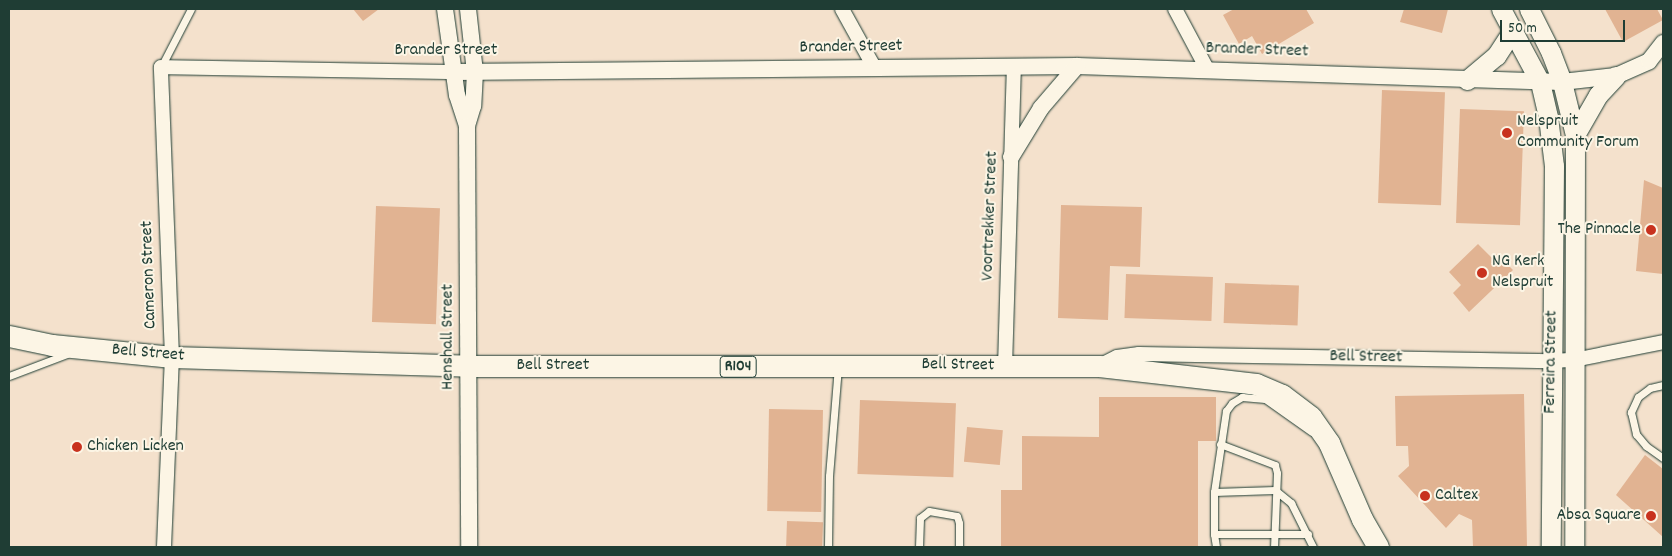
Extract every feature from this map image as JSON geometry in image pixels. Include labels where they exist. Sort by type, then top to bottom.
[{"type":"main road","name":"Ferreira Street","points":[[1501,9],[1540,82],[1548,117],[1554,166],[1550,547]]},
{"type":"main road","name":"Ferreira Street","points":[[1529,9],[1551,53],[1562,82],[1575,135],[1574,547]]},
{"type":"main road","points":[[1467,80],[1496,56],[1513,30]]},
{"type":"main road","points":[[1575,135],[1583,117],[1598,95],[1616,76]]},
{"type":"main road","name":"Bell Street","points":[[9,336],[52,345],[172,357],[470,366],[1099,366],[1256,384],[1282,394],[1311,417],[1329,443],[1362,519],[1378,547]]},
{"type":"main road","points":[[1551,479],[1574,480]]},
{"type":"street","name":"Henshall Street","points":[[445,9],[460,109],[467,126]]},
{"type":"street","name":"Henshall Street","points":[[468,9],[475,72],[473,106],[467,126],[470,366],[469,547]]},
{"type":"street","points":[[842,9],[874,67]]},
{"type":"street","points":[[1175,9],[1207,69]]},
{"type":"street","name":"Brander Street","points":[[161,67],[475,72],[1077,66],[1562,82],[1616,76],[1649,61],[1663,43]]},
{"type":"street","name":"Voortrekker Street","points":[[1005,367],[1014,66]]},
{"type":"street","points":[[1011,158],[1041,108],[1077,66]]},
{"type":"street","name":"Cameron Street","points":[[161,67],[172,357],[164,547]]},
{"type":"street","name":"Bell Street","points":[[1099,366],[1117,357],[1139,354],[1552,361],[1574,360],[1663,342]]},
{"type":"lane","name":"Cameron Street","points":[[161,67],[191,9]]},
{"type":"lane","points":[[9,376],[84,348]]},
{"type":"lane","points":[[828,547],[829,476],[838,367]]},
{"type":"lane","points":[[1663,385],[1650,388],[1638,397],[1631,412],[1636,434],[1646,446],[1663,458]]},
{"type":"lane","points":[[1216,547],[1214,534],[1214,492],[1226,411],[1232,403],[1242,397],[1265,399],[1329,443]]},
{"type":"lane","points":[[1220,444],[1275,465],[1277,473],[1274,547]]},
{"type":"lane","points":[[1214,492],[1275,490],[1291,503],[1313,547]]},
{"type":"lane","points":[[919,547],[920,518],[930,512],[957,516],[959,523],[959,547]]},
{"type":"lane","points":[[1214,534],[1308,534]]},
{"type":"building","points":[[353,9],[379,9],[363,21]]},
{"type":"building","points":[[1234,9],[1306,9],[1314,23],[1262,54],[1252,36],[1239,44],[1223,15]]},
{"type":"building","points":[[1404,9],[1448,9],[1442,33],[1400,22]]},
{"type":"building","points":[[1605,9],[1657,9],[1663,20],[1623,42]]},
{"type":"building","points":[[1382,90],[1445,92],[1441,205],[1378,203]]},
{"type":"building","points":[[1460,109],[1524,111],[1520,225],[1456,223]]},
{"type":"building","name":"The Pinnacle","points":[[1644,180],[1663,188],[1663,274],[1636,271]]},
{"type":"building","points":[[1061,205],[1142,207],[1140,267],[1110,266],[1108,320],[1058,318]]},
{"type":"building","points":[[376,206],[440,208],[436,324],[372,322]]},
{"type":"building","points":[[1478,244],[1492,258],[1497,254],[1513,270],[1469,312],[1453,293],[1461,285],[1449,272]]},
{"type":"building","points":[[1126,274],[1213,277],[1211,321],[1124,318]]},
{"type":"building","points":[[1225,283],[1299,286],[1298,326],[1224,323]]},
{"type":"building","points":[[1524,394],[1527,547],[1473,547],[1472,520],[1459,514],[1446,528],[1398,476],[1409,466],[1408,446],[1396,446],[1395,396]]},
{"type":"building","points":[[1099,397],[1216,397],[1216,441],[1198,441],[1198,547],[1001,547],[1001,490],[1022,490],[1022,436],[1099,437]]},
{"type":"building","points":[[860,400],[956,403],[953,477],[857,474]]},
{"type":"building","points":[[769,409],[823,410],[821,512],[767,511]]},
{"type":"building","points":[[967,427],[1003,430],[1000,465],[964,462]]},
{"type":"building","name":"Absa Square","points":[[1645,455],[1663,469],[1663,537],[1616,495]]},
{"type":"building","points":[[787,521],[823,522],[822,547],[786,547]]},
{"type":"place","name":"Nelspruit Community Forum","points":[[1507,133]]},
{"type":"place","name":"The Pinnacle","points":[[1651,230]]},
{"type":"place","name":"NG Kerk Nelspruit","points":[[1482,273]]},
{"type":"place","name":"Chicken Licken","points":[[77,447]]},
{"type":"place","name":"Caltex","points":[[1425,496]]},
{"type":"place","name":"Absa Square","points":[[1651,516]]}]
